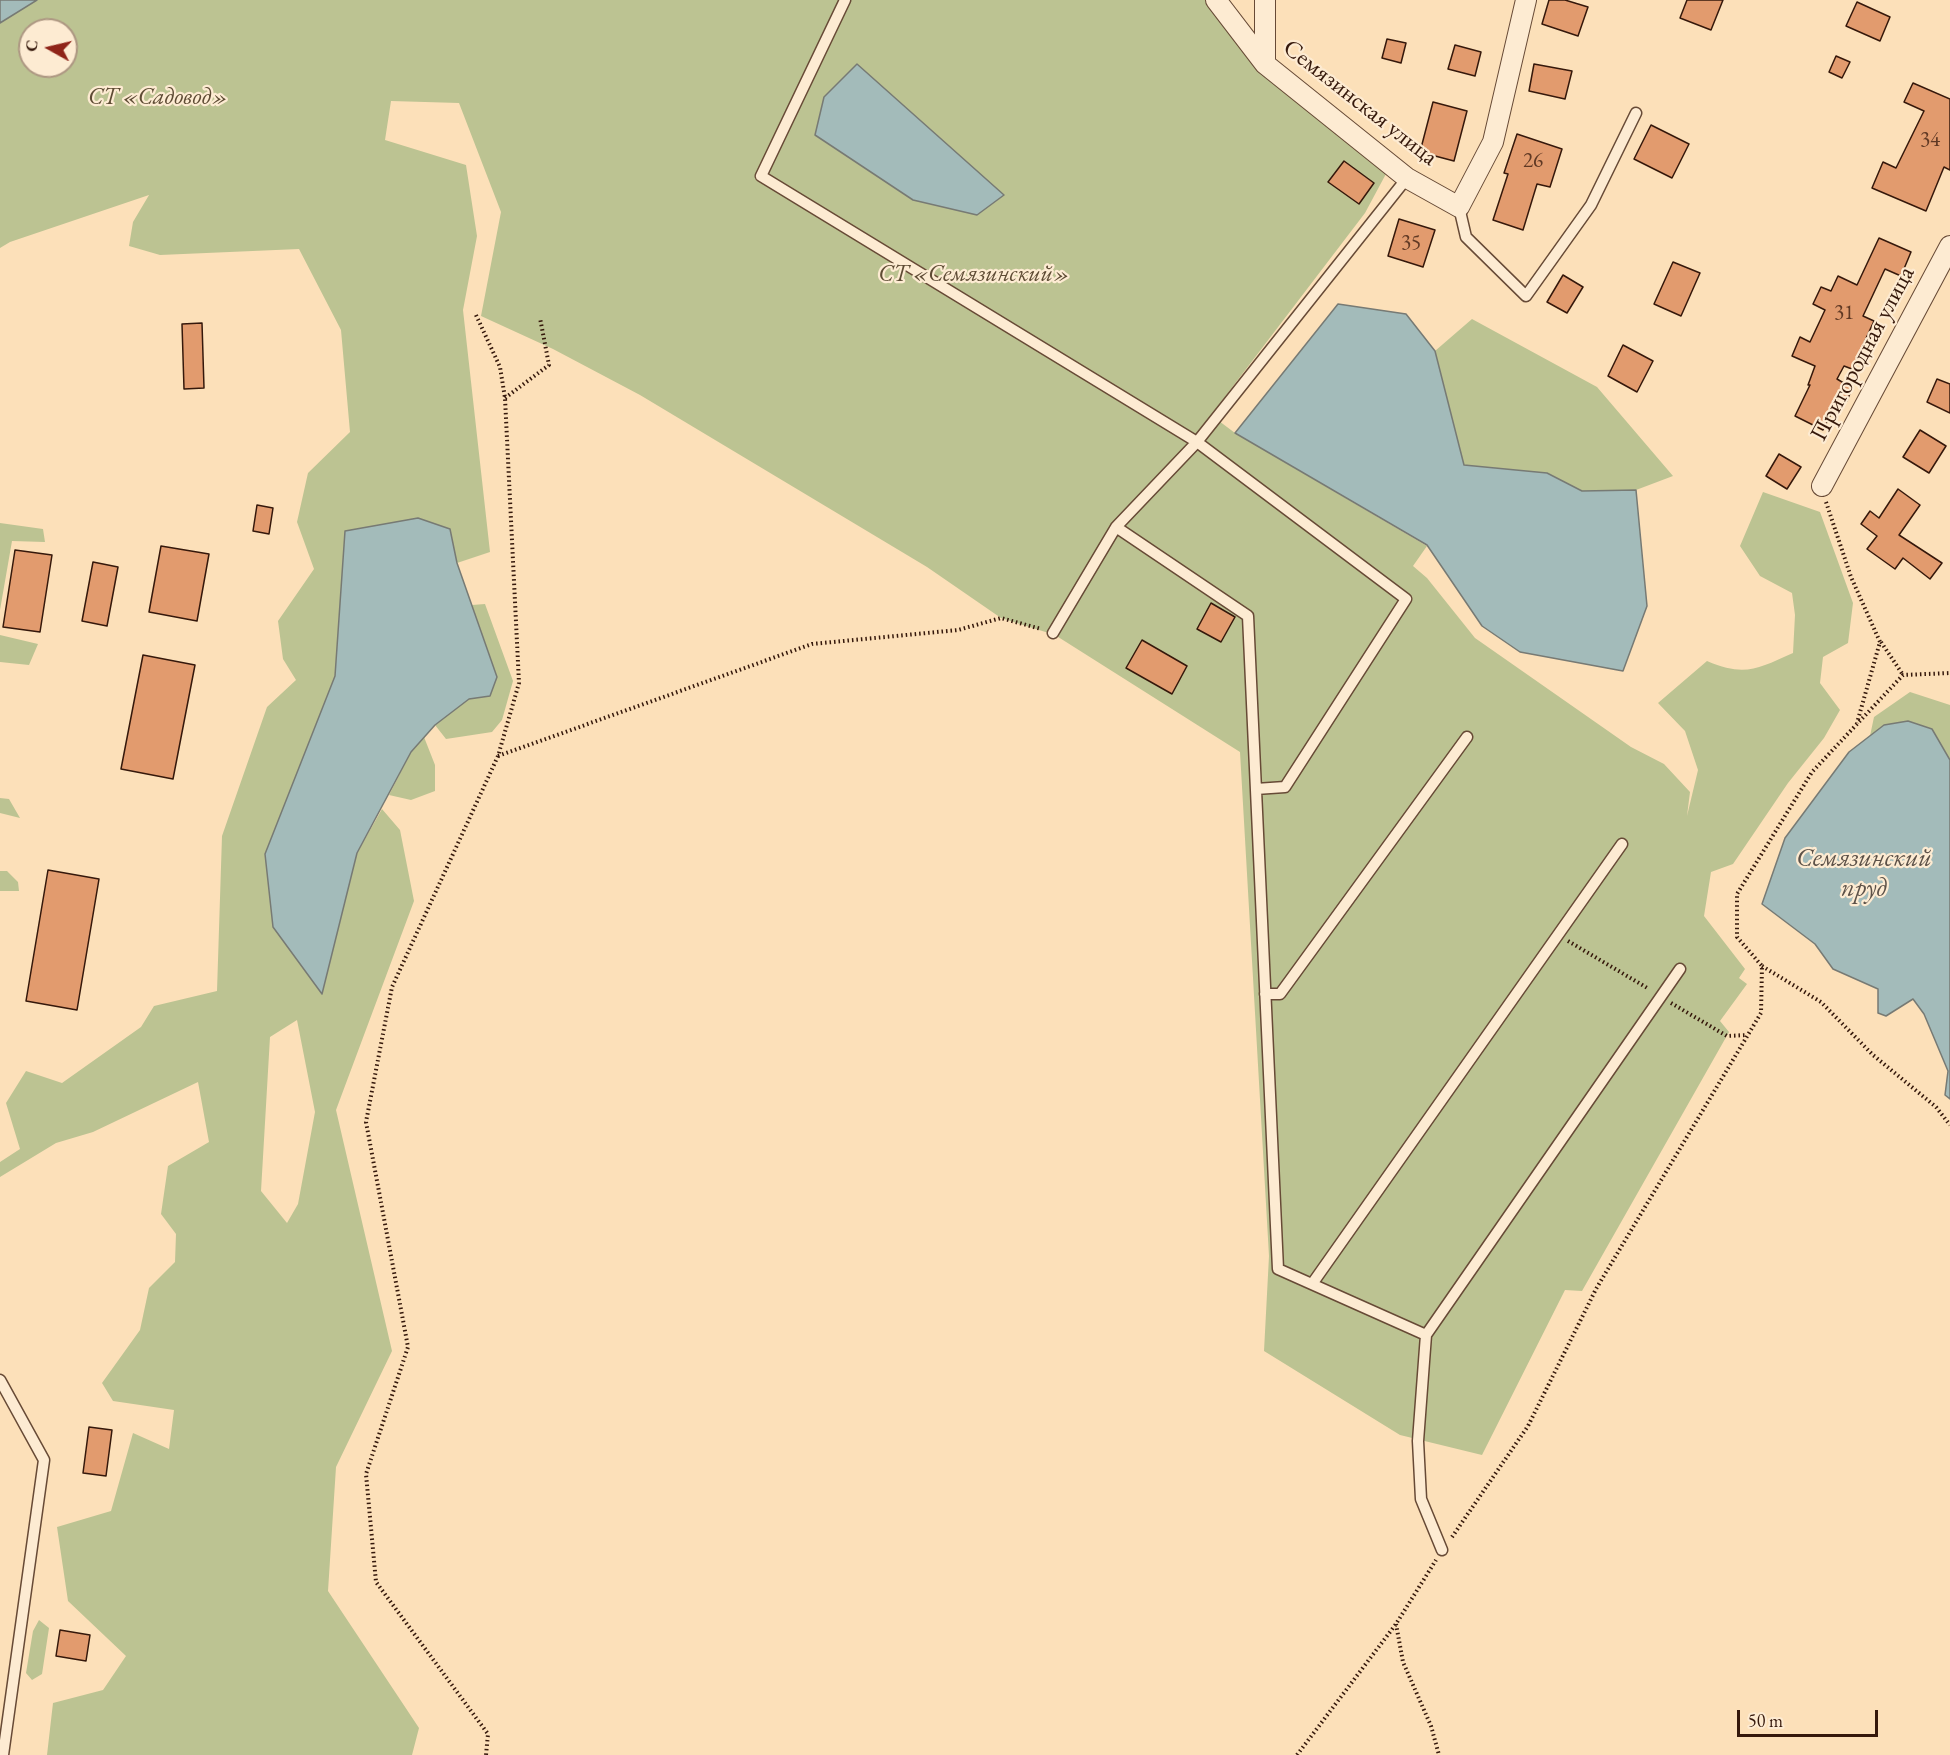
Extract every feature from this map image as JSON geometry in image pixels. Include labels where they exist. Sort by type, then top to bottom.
[{"type":"street","name":"Семязинская улица","points":[[1216,0],[1265,64],[1407,178],[1459,207]]},
{"type":"street","points":[[1265,0],[1265,64]]},
{"type":"street","points":[[1459,207],[1493,142],[1526,0]]},
{"type":"street","name":"Пригородная улица","points":[[1822,486],[1950,246]]},
{"type":"lane","points":[[845,0],[761,176],[1197,442],[1406,599],[1285,787],[1256,789]]},
{"type":"lane","points":[[1459,207],[1466,237],[1526,296],[1591,205],[1636,113]]},
{"type":"lane","points":[[1053,633],[1116,527],[1197,442],[1407,178]]},
{"type":"lane","points":[[1116,527],[1248,616],[1278,1269],[1426,1335]]},
{"type":"lane","points":[[1265,994],[1280,994],[1467,737]]},
{"type":"lane","points":[[1312,1284],[1622,844]]},
{"type":"lane","points":[[1442,1550],[1421,1499],[1418,1441],[1426,1335],[1680,969]]},
{"type":"lane","points":[[0,1380],[44,1460],[3,1755]]},
{"type":"path","points":[[476,315],[500,367],[505,398],[519,683],[498,756],[392,987],[366,1122],[408,1347],[366,1474],[376,1582],[488,1734],[486,1755]]},
{"type":"path","points":[[505,398],[549,365],[540,318]]},
{"type":"path","points":[[1822,486],[1851,577],[1880,642],[1903,675]]},
{"type":"path","points":[[498,756],[812,644],[958,630],[1002,618],[1053,633]]},
{"type":"path","points":[[1857,724],[1880,642]]},
{"type":"path","points":[[1950,674],[1903,675],[1812,772],[1737,894],[1737,937],[1762,966],[1821,1002],[1873,1055],[1936,1107],[1950,1125]]},
{"type":"path","points":[[1297,1755],[1396,1624],[1442,1550],[1528,1426],[1596,1289],[1761,1013],[1762,966]]},
{"type":"path","points":[[1396,1624],[1403,1662],[1431,1726],[1439,1755]]},
{"type":"green space","name":"СТ «Семязинский»","points":[[0,0],[1210,0],[1387,172],[1365,213],[1211,415],[1235,433],[1427,546],[1413,566],[1427,578],[1475,638],[1631,747],[1664,764],[1690,792],[1687,816],[1698,770],[1685,731],[1658,703],[1707,661],[1741,670],[1760,667],[1793,653],[1795,615],[1792,593],[1760,576],[1740,546],[1763,492],[1820,512],[1853,603],[1848,643],[1823,657],[1820,683],[1840,710],[1824,738],[1788,783],[1733,864],[1711,872],[1704,916],[1745,969],[1739,978],[1747,984],[1720,1021],[1729,1032],[1582,1291],[1565,1290],[1482,1455],[1400,1435],[1264,1351],[1269,1256],[1240,752],[1055,635],[1001,618],[927,567],[640,395],[553,349],[481,316],[501,212],[459,103],[391,101],[385,140],[466,165],[477,236],[463,310],[490,552],[457,563],[450,529],[345,531],[335,676],[265,854],[322,993],[357,853],[382,809],[400,830],[414,901],[336,1110],[392,1351],[336,1467],[328,1591],[419,1728],[412,1755],[47,1755],[53,1703],[103,1690],[126,1656],[68,1601],[57,1527],[111,1511],[133,1433],[169,1449],[174,1410],[113,1401],[102,1383],[140,1330],[149,1288],[175,1262],[176,1234],[161,1214],[168,1166],[209,1142],[198,1082],[93,1132],[56,1143],[0,1177],[0,1162],[20,1149],[6,1103],[26,1071],[62,1083],[141,1027],[154,1006],[217,991],[222,836],[267,707],[296,680],[283,659],[278,621],[314,569],[297,522],[308,473],[350,432],[341,330],[299,249],[160,255],[129,246],[133,222],[149,195],[10,242],[0,248]],"holes":[[[297,1020],[315,1112],[298,1204],[287,1223],[261,1191],[270,1037]]]},
{"type":"green space","points":[[1472,319],[1597,387],[1673,476],[1636,490],[1582,491],[1547,473],[1464,465],[1435,351]]},
{"type":"green space","points":[[0,523],[43,529],[45,542],[12,541],[0,610]]},
{"type":"green space","points":[[485,604],[513,681],[502,720],[492,732],[446,739],[435,725],[497,677],[472,605]]},
{"type":"green space","points":[[0,635],[38,644],[29,665],[0,662]]},
{"type":"green space","points":[[1910,692],[1950,705],[1950,760],[1932,729],[1900,723],[1886,726],[1870,736],[1874,717]]},
{"type":"green space","points":[[424,737],[435,765],[435,791],[411,800],[389,795],[411,752]]},
{"type":"green space","points":[[0,798],[9,799],[20,818],[0,813]]},
{"type":"green space","points":[[0,871],[7,871],[18,882],[19,891],[0,891]]},
{"type":"green space","points":[[39,1620],[49,1628],[42,1674],[32,1680],[26,1673],[33,1631]]},
{"type":"water","points":[[0,0],[37,0],[0,23]]},
{"type":"water","points":[[857,64],[1004,195],[977,215],[913,200],[815,135],[824,97]]},
{"type":"water","points":[[1338,304],[1406,314],[1435,351],[1464,465],[1547,473],[1582,491],[1636,490],[1647,606],[1623,671],[1520,652],[1482,626],[1427,545],[1235,433]]},
{"type":"water","points":[[418,518],[450,529],[457,563],[497,677],[490,696],[469,699],[435,725],[411,752],[357,853],[322,994],[273,927],[265,854],[335,676],[345,531]]},
{"type":"water","name":"Семязинский пруд","points":[[1908,721],[1932,729],[1950,760],[1950,1099],[1945,1095],[1948,1071],[1924,1014],[1913,999],[1886,1016],[1878,1013],[1878,989],[1833,969],[1815,944],[1762,904],[1785,838],[1849,752],[1884,725]]},
{"type":"building","points":[[1549,0],[1565,0],[1588,7],[1578,36],[1542,24]]},
{"type":"building","points":[[1687,0],[1723,0],[1711,30],[1680,18]]},
{"type":"building","points":[[1857,2],[1890,17],[1880,41],[1846,26]]},
{"type":"building","points":[[1387,39],[1406,43],[1401,63],[1382,58]]},
{"type":"building","points":[[1455,45],[1481,52],[1475,76],[1448,69]]},
{"type":"building","points":[[1836,56],[1850,62],[1842,78],[1829,72]]},
{"type":"building","points":[[1534,64],[1572,71],[1565,99],[1529,91]]},
{"type":"building","points":[[1913,83],[1950,99],[1950,170],[1944,167],[1926,211],[1872,188],[1883,162],[1896,168],[1924,111],[1904,102]]},
{"type":"building","points":[[1433,102],[1467,111],[1454,161],[1420,152]]},
{"type":"building","points":[[1651,125],[1689,144],[1672,178],[1634,159]]},
{"type":"building","points":[[1517,134],[1562,149],[1550,187],[1537,184],[1523,230],[1493,220],[1508,174],[1504,173]]},
{"type":"building","points":[[1344,161],[1374,183],[1359,204],[1328,182]]},
{"type":"building","points":[[1399,219],[1435,230],[1423,267],[1388,256]]},
{"type":"building","points":[[1879,238],[1911,252],[1901,276],[1885,269],[1863,316],[1874,321],[1852,369],[1844,366],[1837,379],[1852,388],[1847,401],[1839,398],[1823,430],[1795,416],[1810,385],[1808,385],[1815,366],[1792,356],[1800,337],[1810,342],[1825,310],[1813,304],[1821,287],[1831,291],[1838,276],[1857,285]]},
{"type":"building","points":[[1673,262],[1700,273],[1681,316],[1654,304]]},
{"type":"building","points":[[1563,275],[1583,287],[1567,313],[1547,302]]},
{"type":"building","points":[[202,323],[204,388],[184,389],[182,324]]},
{"type":"building","points":[[1623,345],[1653,361],[1637,392],[1608,376]]},
{"type":"building","points":[[1937,379],[1950,384],[1950,413],[1927,402]]},
{"type":"building","points":[[1920,430],[1946,446],[1929,473],[1903,457]]},
{"type":"building","points":[[1779,454],[1801,467],[1787,489],[1766,476]]},
{"type":"building","points":[[1898,489],[1920,505],[1899,535],[1942,563],[1930,579],[1903,558],[1895,569],[1867,549],[1877,536],[1861,524],[1870,511],[1879,518]]},
{"type":"building","points":[[257,505],[273,508],[269,534],[253,531]]},
{"type":"building","points":[[161,546],[209,554],[197,621],[149,612]]},
{"type":"building","points":[[15,550],[52,555],[40,632],[3,627]]},
{"type":"building","points":[[93,562],[118,567],[107,626],[82,621]]},
{"type":"building","points":[[1211,603],[1235,617],[1221,642],[1197,629]]},
{"type":"building","points":[[1142,640],[1187,666],[1172,694],[1126,668]]},
{"type":"building","points":[[143,655],[195,665],[173,779],[121,769]]},
{"type":"building","points":[[48,870],[99,879],[77,1010],[26,1001]]},
{"type":"building","points":[[89,1427],[112,1430],[106,1476],[83,1473]]},
{"type":"building","points":[[60,1630],[90,1635],[86,1661],[56,1656]]},
{"type":"park label","name":"СТ «Садовод»","points":[[158,97]]}]
